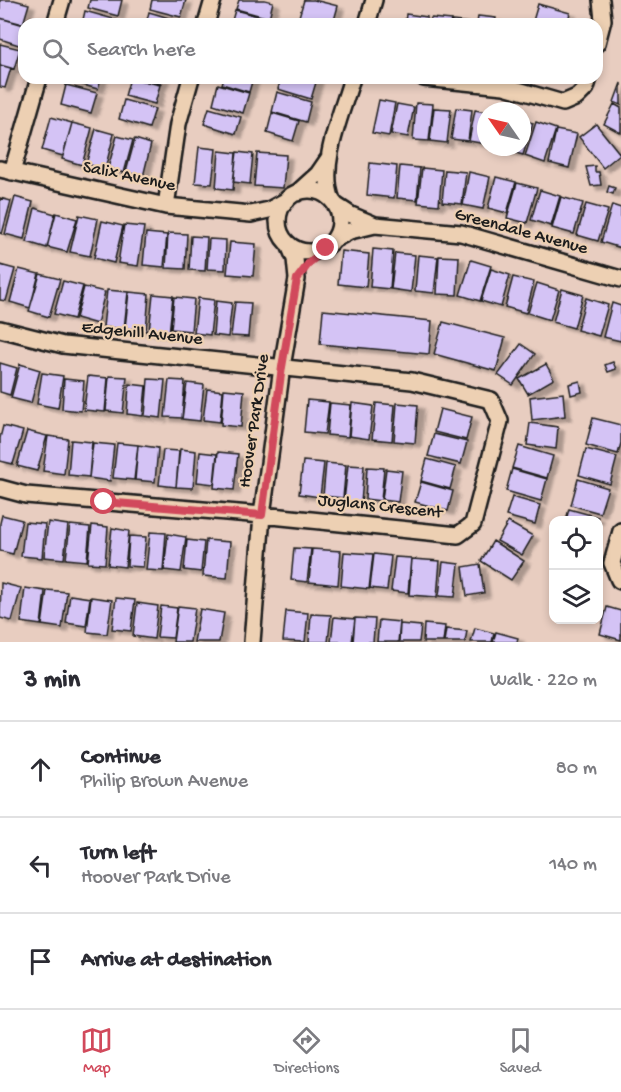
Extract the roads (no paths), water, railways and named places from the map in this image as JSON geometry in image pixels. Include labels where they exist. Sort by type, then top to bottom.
[{"type":"street","points":[[57,18],[62,0]]},
{"type":"street","points":[[208,18],[213,0]]},
{"type":"street","points":[[369,18],[374,0]]},
{"type":"street","points":[[601,0],[603,18]]},
{"type":"street","points":[[6,170],[37,84]]},
{"type":"street","points":[[166,206],[178,124],[189,84]]},
{"type":"street","points":[[330,243],[307,252],[285,240],[279,220],[280,213],[292,196],[318,174],[328,158],[350,84]]},
{"type":"street","points":[[484,84],[504,86],[563,103],[577,97],[587,84]]},
{"type":"street","points":[[297,279],[309,263],[330,243],[340,223],[328,185],[328,158]]},
{"type":"street","name":"Salix Avenue","points":[[6,170],[166,206],[251,214],[269,210],[292,196]]},
{"type":"street","points":[[292,196],[312,190],[326,195],[334,203]]},
{"type":"street","name":"Greendale Avenue","points":[[334,203],[351,215],[375,225],[461,233],[621,279]]},
{"type":"street","name":"Salix Avenue","points":[[251,214],[268,222],[285,240]]},
{"type":"street","name":"Greendale Avenue","points":[[330,243],[350,231],[375,225]]},
{"type":"street","name":"Hoover Park Drive","points":[[252,642],[262,515],[282,367],[297,279],[295,259],[285,240]]},
{"type":"street","name":"Edgehill Avenue","points":[[0,329],[63,345],[282,367]]},
{"type":"street","name":"Juglans Crescent","points":[[262,515],[458,535],[473,524],[500,421],[491,400],[412,381],[282,367]]},
{"type":"street","points":[[0,488],[26,495],[262,515]]},
{"type":"street","points":[[621,531],[612,563],[621,581]]}]
